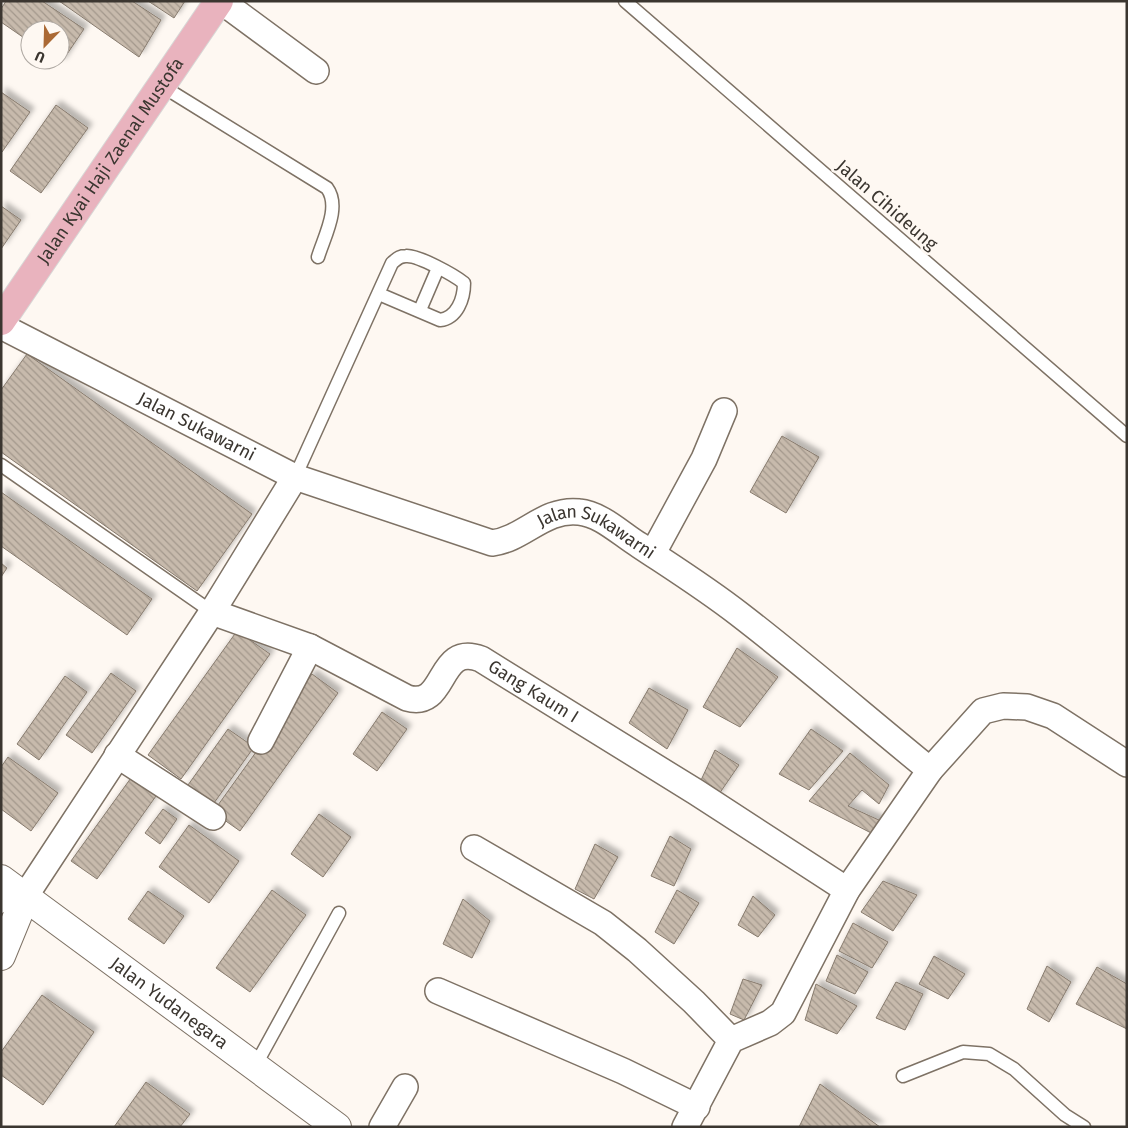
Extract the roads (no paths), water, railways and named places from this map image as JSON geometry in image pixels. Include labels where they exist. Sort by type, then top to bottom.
[{"type":"main road","name":"Jalan Kyai Haji Zaenal Mustofa","points":[[1,321],[220,1]]},
{"type":"main road","points":[[1,956],[10,892]]},
{"type":"main road","name":"Jalan Yudanegara","points":[[10,892],[337,1127]]},
{"type":"street","points":[[220,1],[316,71]]},
{"type":"street","name":"Jalan Sukawarni","points":[[1,326],[294,477],[492,543],[507,541],[531,525],[560,512],[581,512],[606,522],[738,613],[930,770]]},
{"type":"street","points":[[653,553],[704,459],[724,411]]},
{"type":"street","points":[[10,892],[117,755],[212,612],[294,477]]},
{"type":"street","name":"Gang Kaum I","points":[[212,612],[310,647],[406,698],[416,701],[424,700],[431,694],[454,660],[470,654],[696,792],[847,890]]},
{"type":"street","points":[[261,741],[310,647]]},
{"type":"street","points":[[438,991],[615,1068],[691,1117],[731,1040],[770,1023],[783,1012],[847,890],[930,770],[983,712],[1003,706],[1027,707],[1053,716],[1127,764]]},
{"type":"street","points":[[117,755],[213,817]]},
{"type":"street","points":[[474,848],[603,923],[637,950],[694,1002],[731,1040]]},
{"type":"street","points":[[382,1127],[405,1087]]},
{"type":"lane","name":"Jalan Cihideung","points":[[625,1],[1127,436]]},
{"type":"lane","points":[[162,86],[327,188],[332,195],[332,211],[318,257]]},
{"type":"lane","points":[[294,477],[392,263],[398,258],[408,255],[438,268],[464,283],[464,292],[454,316],[448,319],[440,320],[379,294]]},
{"type":"lane","points":[[420,310],[438,268]]},
{"type":"lane","points":[[1,465],[212,612]]},
{"type":"lane","points":[[254,1068],[339,913]]},
{"type":"lane","points":[[903,1076],[963,1052],[989,1054],[1014,1069],[1065,1115],[1084,1127]]}]
